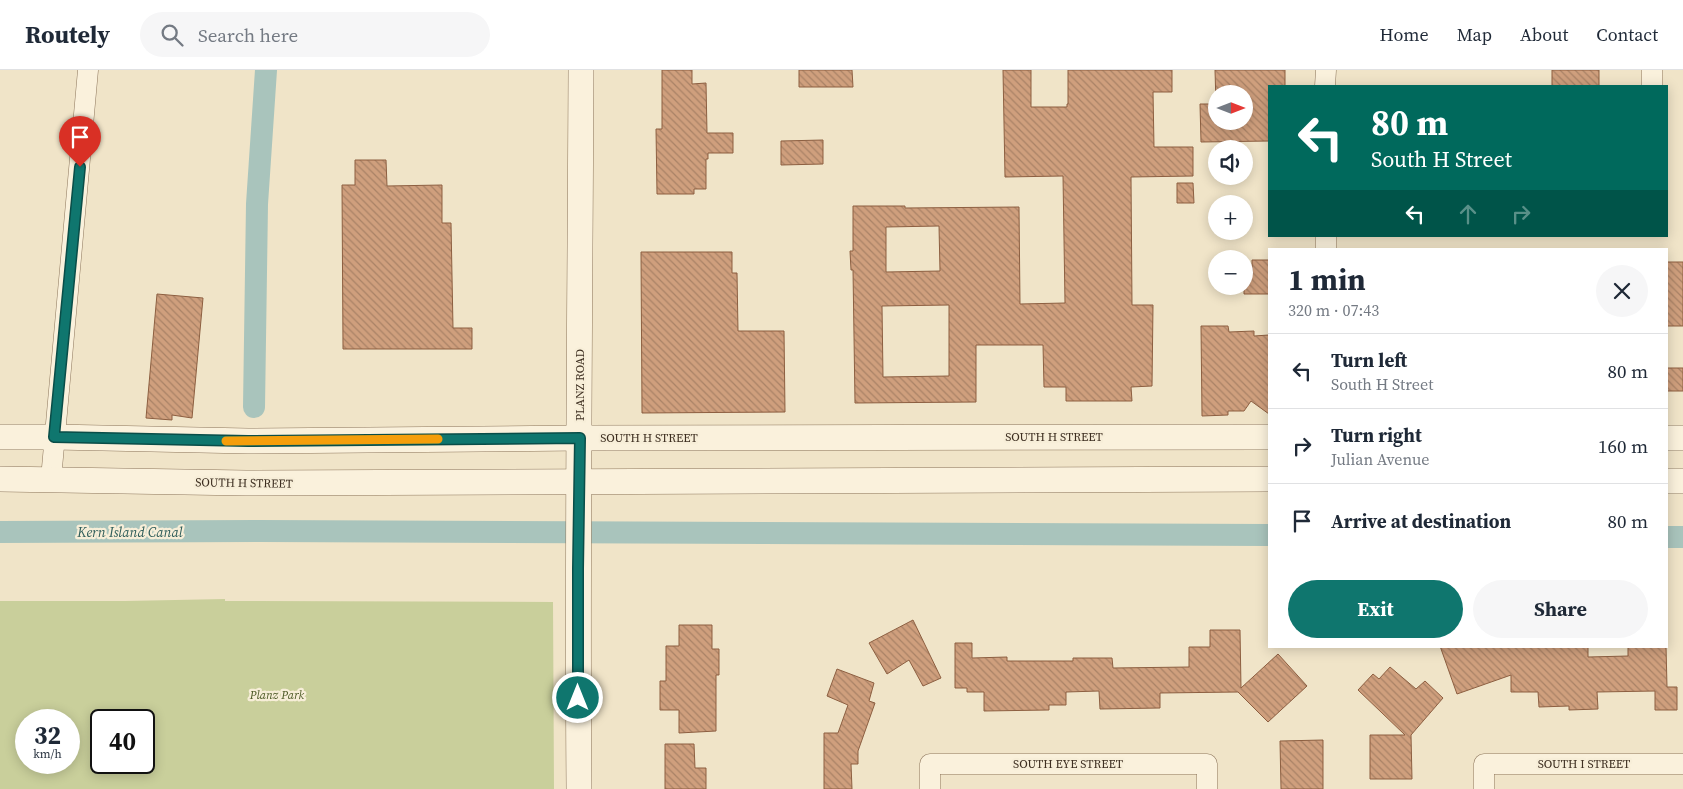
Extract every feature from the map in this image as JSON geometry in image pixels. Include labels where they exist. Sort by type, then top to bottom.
[{"type":"street","points":[[52,479],[54,437],[88,70]]},
{"type":"street","name":"PLANZ ROAD","points":[[579,789],[578,569],[581,70]]},
{"type":"street","points":[[1326,70],[1326,85]]},
{"type":"street","points":[[1652,70],[1652,85]]},
{"type":"street","name":"SOUTH H STREET","points":[[0,437],[248,441],[580,438],[1268,437]]},
{"type":"street","points":[[1668,438],[1683,438]]},
{"type":"street","name":"SOUTH H STREET","points":[[0,480],[52,479],[246,484],[1268,479]]},
{"type":"street","points":[[1668,481],[1683,481]]},
{"type":"street","name":"SOUTH EYE STREET","points":[[930,789],[930,764],[1207,764],[1207,789]]},
{"type":"street","name":"SOUTH I STREET","points":[[1484,789],[1484,764],[1683,764]]},
{"type":"green space","name":"Planz Park","points":[[225,599],[225,601],[553,602],[554,789],[0,789],[0,601]]},
{"type":"building","points":[[662,70],[692,70],[692,84],[706,83],[707,133],[733,133],[733,153],[708,153],[708,159],[706,159],[706,189],[694,189],[694,194],[657,194],[656,129],[662,129]]},
{"type":"building","points":[[799,70],[852,70],[853,87],[799,87]]},
{"type":"building","points":[[1003,70],[1031,70],[1031,107],[1067,107],[1068,70],[1172,70],[1172,92],[1153,92],[1154,147],[1193,147],[1193,176],[1131,177],[1132,305],[1153,305],[1152,386],[1131,387],[1132,401],[1066,401],[1066,387],[1044,387],[1043,345],[976,345],[976,402],[855,403],[853,270],[851,270],[850,251],[853,251],[853,206],[905,206],[905,208],[1019,207],[1020,304],[1065,303],[1063,176],[1005,177]],"holes":[[[939,226],[940,271],[886,272],[886,227]],[[949,305],[949,376],[883,377],[882,306]]]},
{"type":"building","points":[[1215,70],[1285,70],[1285,85],[1268,85],[1268,141],[1208,140],[1208,142],[1201,142],[1200,104],[1208,104],[1208,130],[1253,130],[1253,85],[1215,85]]},
{"type":"building","points":[[1552,70],[1599,70],[1599,85],[1552,85]]},
{"type":"building","points":[[823,140],[823,164],[781,165],[781,141]]},
{"type":"building","points":[[355,160],[386,160],[387,186],[442,185],[442,223],[451,223],[453,328],[472,328],[472,349],[343,349],[342,185],[355,185]]},
{"type":"building","points":[[1177,183],[1193,183],[1194,203],[1177,203]]},
{"type":"building","points":[[641,252],[732,252],[732,273],[737,273],[738,331],[784,331],[785,412],[642,413]]},
{"type":"building","points":[[1253,260],[1268,260],[1268,294],[1253,294]]},
{"type":"building","points":[[1668,262],[1683,262],[1683,326],[1668,326]]},
{"type":"building","points":[[157,294],[203,298],[192,418],[172,415],[172,420],[146,418]]},
{"type":"building","points":[[1201,326],[1228,326],[1229,332],[1254,331],[1254,336],[1268,335],[1268,413],[1251,401],[1244,411],[1228,411],[1228,415],[1202,416]]},
{"type":"building","points":[[1668,368],[1683,368],[1683,391],[1668,391]]},
{"type":"building","points":[[913,620],[941,678],[923,686],[909,660],[887,674],[869,643]]},
{"type":"building","points":[[679,625],[712,625],[712,649],[719,649],[719,675],[716,675],[716,731],[679,733],[679,710],[660,710],[660,681],[666,681],[666,646],[679,646]]},
{"type":"building","points":[[1210,630],[1240,630],[1241,688],[1278,654],[1307,686],[1268,722],[1238,692],[1160,693],[1160,708],[1100,709],[1099,691],[1066,692],[1066,705],[1049,705],[1049,710],[984,711],[984,692],[967,692],[967,688],[955,688],[955,643],[972,643],[972,658],[1007,657],[1007,661],[1073,661],[1073,658],[1112,658],[1113,668],[1189,667],[1189,647],[1210,647]]},
{"type":"building","points":[[1441,648],[1588,648],[1588,657],[1628,656],[1628,648],[1666,648],[1667,687],[1677,687],[1677,710],[1655,710],[1655,691],[1597,692],[1598,709],[1569,710],[1569,706],[1539,707],[1538,692],[1511,692],[1511,675],[1457,694]]},
{"type":"building","points":[[1390,667],[1416,689],[1425,681],[1443,698],[1411,735],[1412,779],[1370,779],[1370,735],[1405,735],[1358,690],[1373,674],[1379,679]]},
{"type":"building","points":[[837,669],[874,683],[869,701],[875,703],[858,751],[858,764],[851,764],[852,789],[824,789],[824,733],[838,733],[848,705],[827,696]]},
{"type":"building","points":[[1323,740],[1323,789],[1281,789],[1280,741]]},
{"type":"building","points":[[665,744],[694,744],[695,768],[706,768],[706,789],[665,789]]},
{"type":"waterway","points":[[254,407],[257,204],[266,70]]},
{"type":"waterway","name":"Kern Island Canal","points":[[0,532],[260,531],[1268,535]]},
{"type":"waterway","points":[[1668,537],[1683,537]]},
{"type":"slow traffic","points":[[226,441],[438,439]]},
{"type":"route","points":[[80,167],[54,437],[248,441],[580,438],[578,698]]}]
